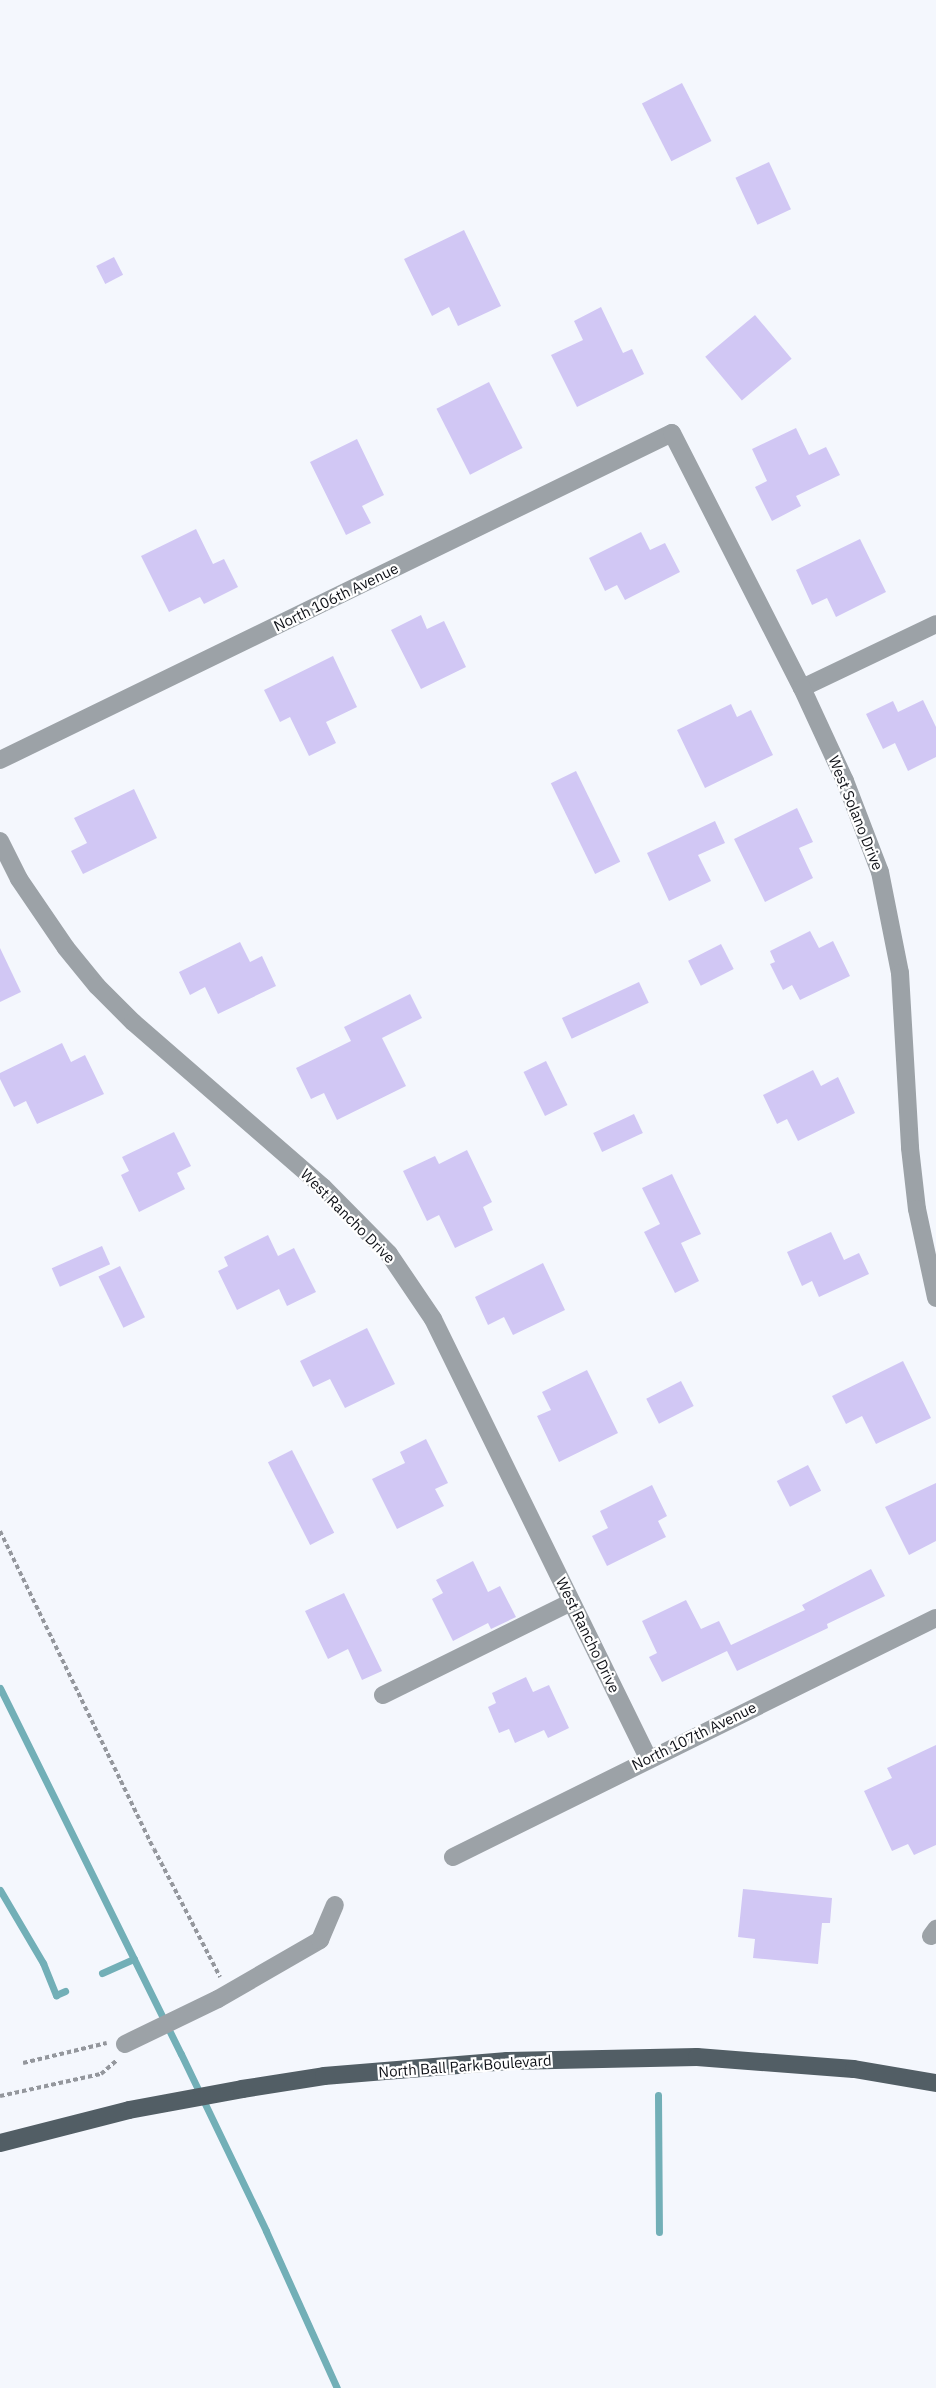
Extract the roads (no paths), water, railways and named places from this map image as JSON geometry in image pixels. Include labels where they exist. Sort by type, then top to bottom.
[{"type":"main road","name":"North Ball Park Boulevard","points":[[0,2143],[129,2110],[305,2079],[507,2061],[697,2057],[854,2069],[936,2083]]},
{"type":"street","name":"West Solano Drive","points":[[672,433],[801,688],[866,830],[880,872],[893,930],[904,1016],[910,1148],[917,1209],[936,1298]]},
{"type":"street","name":"North 106th Avenue","points":[[0,760],[672,433]]},
{"type":"street","points":[[801,688],[936,624]]},
{"type":"street","name":"West Rancho Drive","points":[[0,841],[19,879],[66,948],[97,986],[132,1022],[323,1187],[389,1254],[432,1319],[649,1759]]},
{"type":"street","points":[[383,1695],[571,1602]]},
{"type":"street","name":"North 107th Avenue","points":[[453,1857],[936,1618]]},
{"type":"street","points":[[125,2044],[222,1996],[320,1940],[336,1905]]},
{"type":"waterway","points":[[0,1688],[181,2054],[266,2231],[337,2388]]},
{"type":"waterway","points":[[0,1890],[43,1963],[56,1995],[65,1991]]},
{"type":"waterway","points":[[102,1973],[134,1959]]},
{"type":"waterway","points":[[658,2095],[659,2232]]}]
